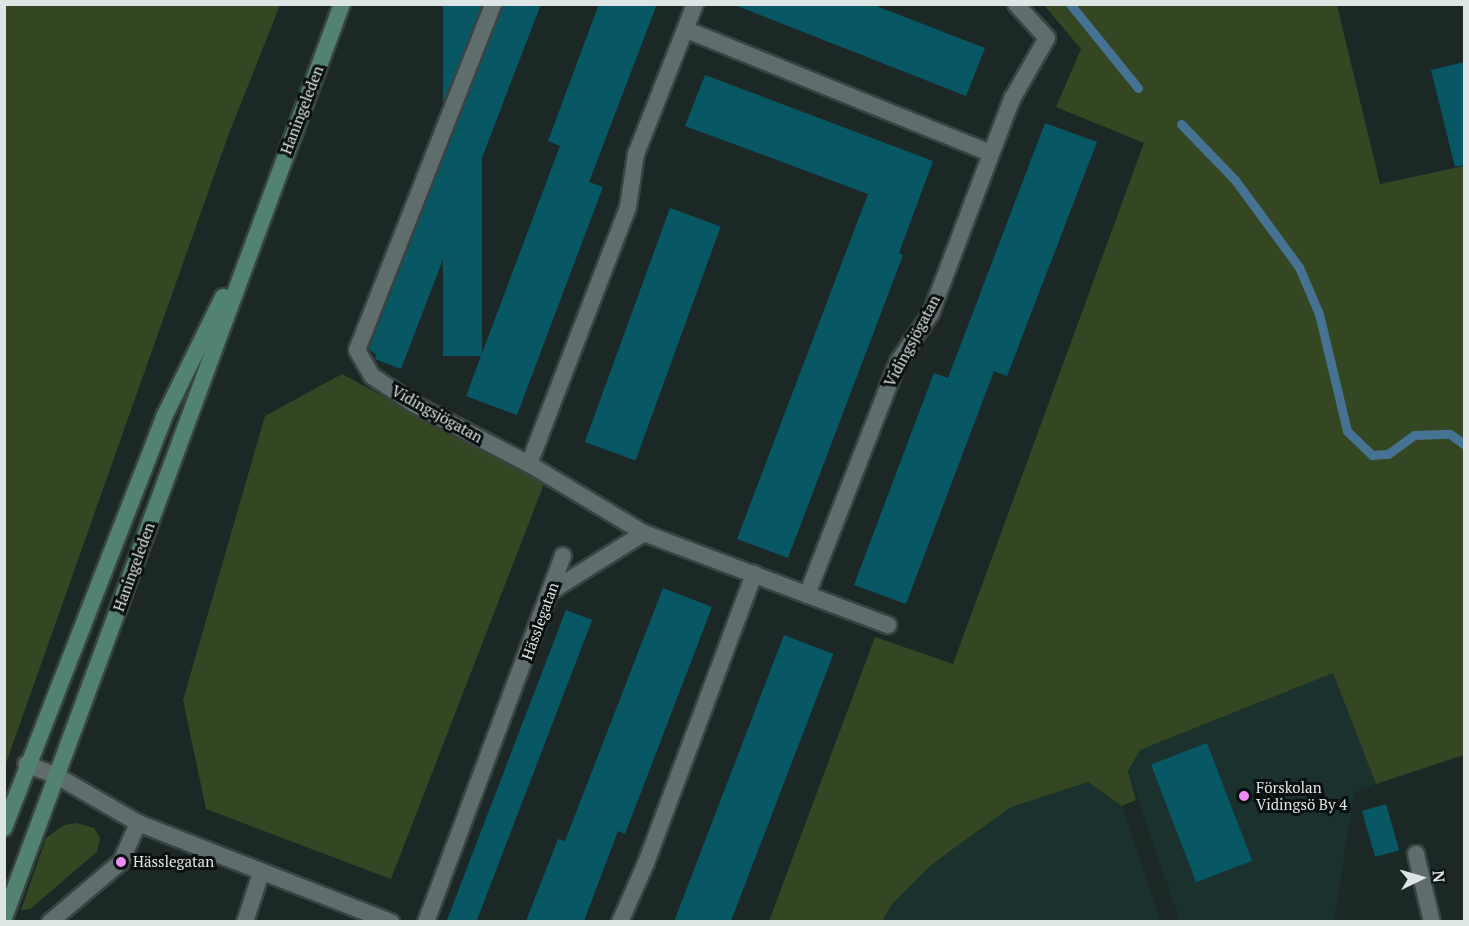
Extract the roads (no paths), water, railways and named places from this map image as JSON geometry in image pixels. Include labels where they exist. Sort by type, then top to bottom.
[{"type":"main road","name":"Haningeleden","points":[[4,918],[262,215],[342,4]]},
{"type":"main road","name":"Haningeleden","points":[[4,828],[26,764],[164,417],[262,215]]},
{"type":"street","name":"Vidingsjögatan","points":[[493,4],[357,351],[372,376],[414,404],[529,464],[644,533],[888,625]]},
{"type":"street","points":[[529,464],[628,207],[636,154],[687,30],[694,4]]},
{"type":"street","name":"Vidingsjögatan","points":[[807,595],[898,362],[931,313],[1012,99],[1047,38],[1016,4]]},
{"type":"street","points":[[687,30],[990,153]]},
{"type":"street","points":[[553,590],[644,533]]},
{"type":"street","name":"Hässlegatan","points":[[426,921],[553,590],[563,556]]},
{"type":"street","points":[[620,921],[646,863],[754,574]]},
{"type":"street","points":[[26,764],[57,776],[138,823],[261,873],[391,921]]},
{"type":"street","points":[[50,921],[121,862],[138,823]]},
{"type":"street","points":[[1416,854],[1432,921]]},
{"type":"street","points":[[245,921],[261,873]]},
{"type":"waterway","points":[[1070,4],[1138,88]]},
{"type":"waterway","points":[[1181,124],[1235,180],[1299,267],[1319,314],[1347,431],[1372,455],[1388,454],[1414,435],[1450,434],[1464,444]]},
{"type":"place","name":"Förskolan Vidingsö By 4","points":[[1244,796]]},
{"type":"place","name":"Hässlegatan","points":[[121,862]]}]
